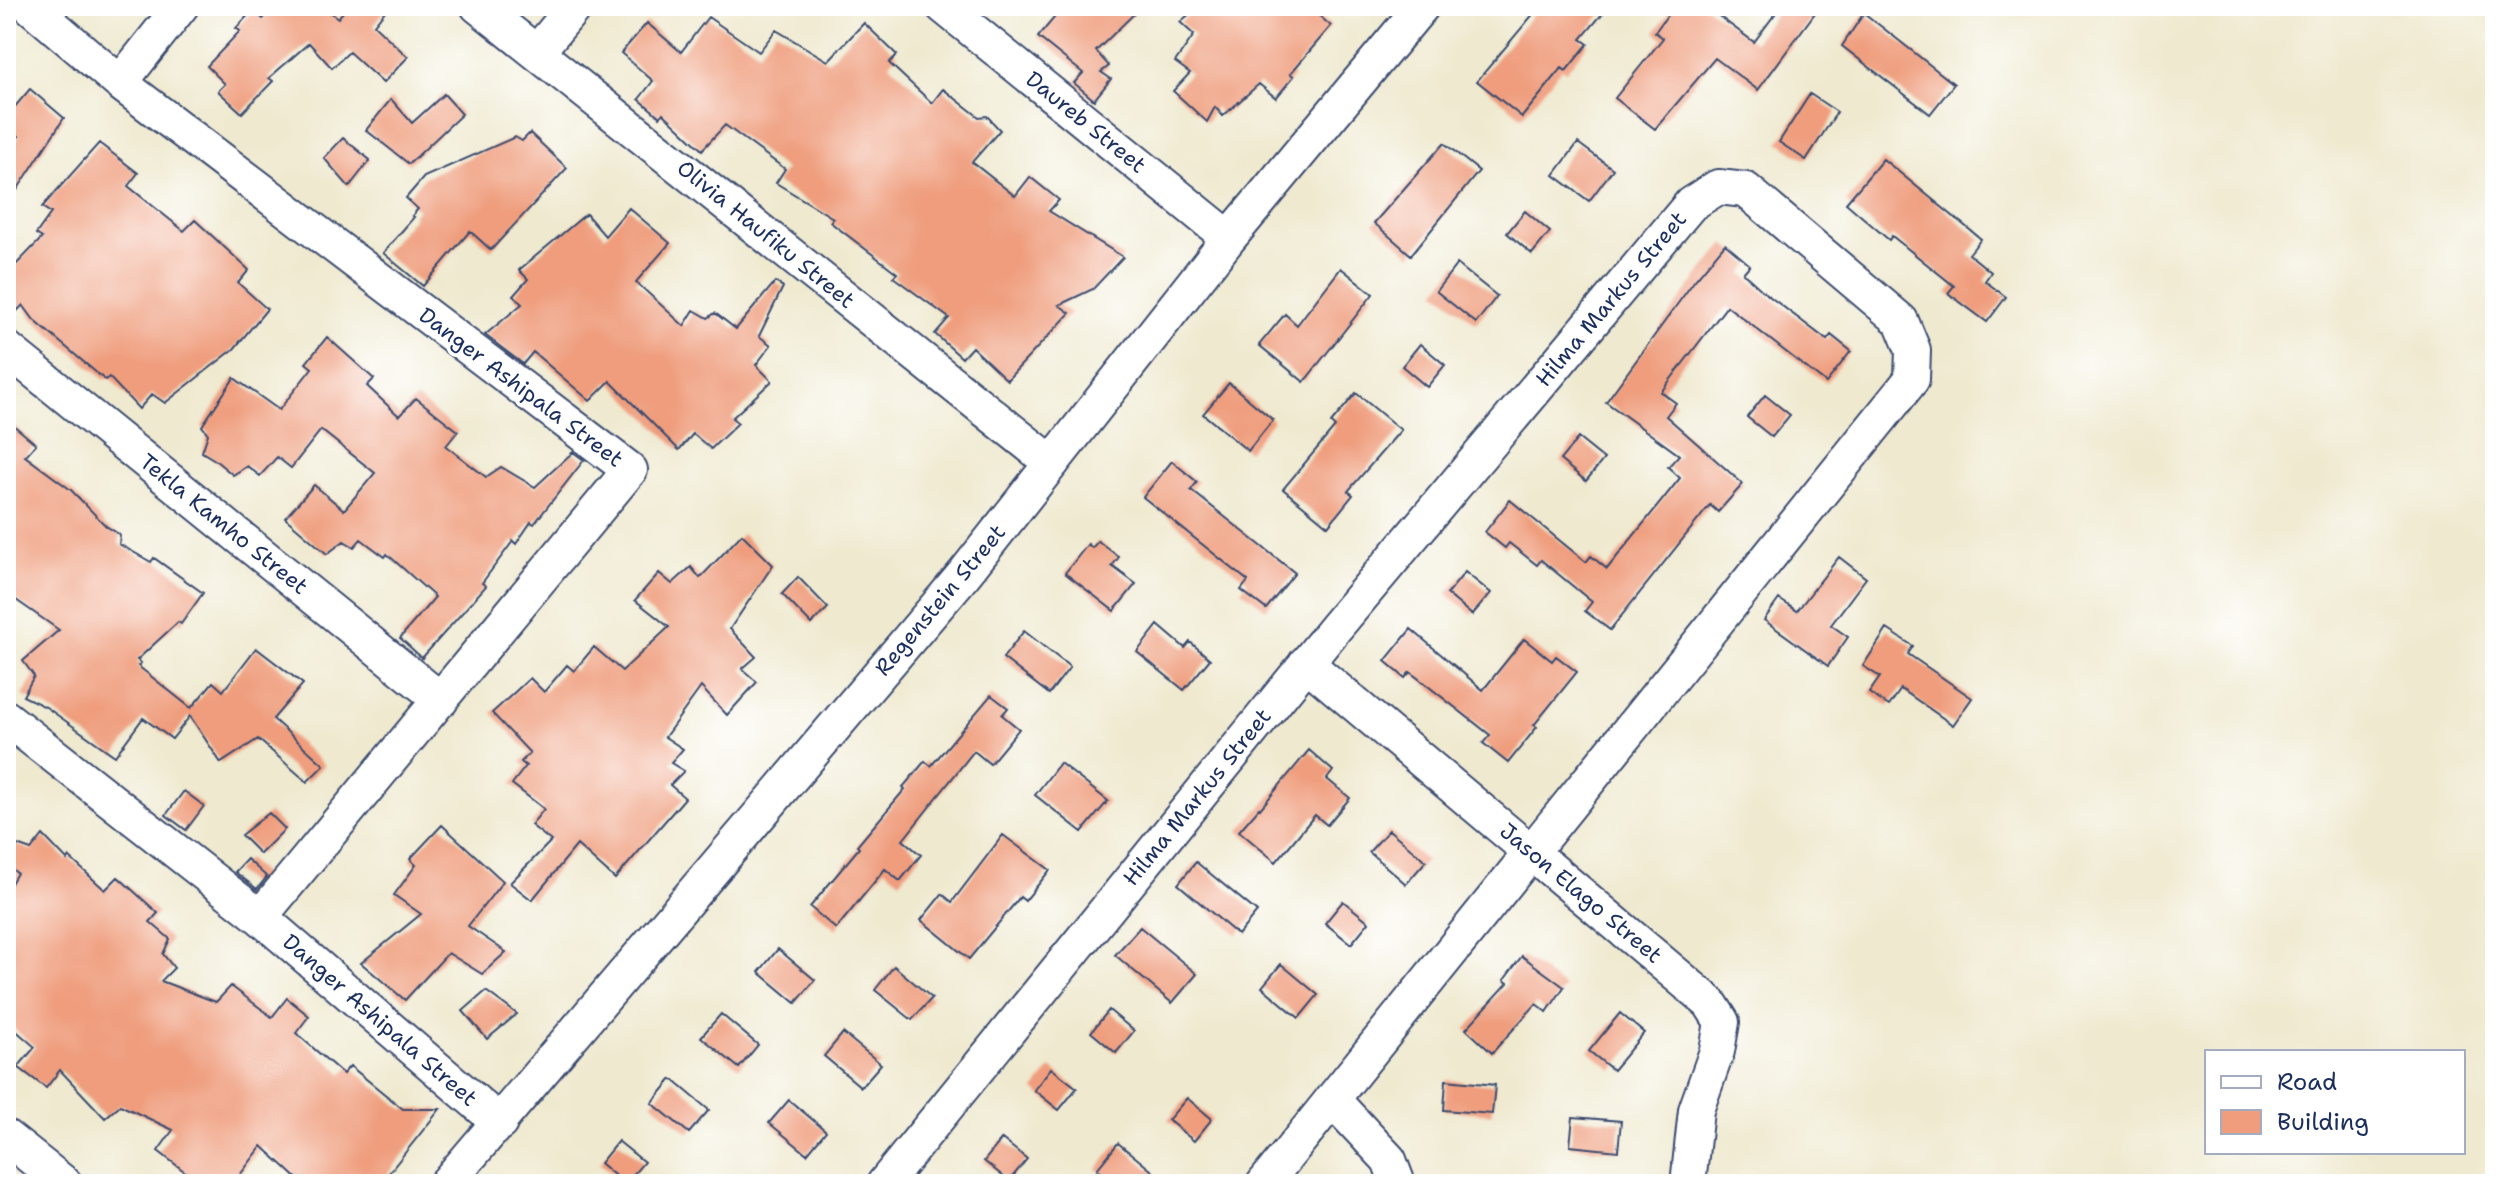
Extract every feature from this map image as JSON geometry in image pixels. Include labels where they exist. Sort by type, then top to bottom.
[{"type":"street","name":"Danger Ashipala Street","points":[[30,6],[120,83],[630,470],[260,917]]},
{"type":"street","points":[[120,83],[181,6]]},
{"type":"street","name":"Olivia Haufiku Street","points":[[478,6],[1052,463]]},
{"type":"street","points":[[537,52],[575,6]]},
{"type":"street","name":"Daureb Street","points":[[943,6],[1229,238]]},
{"type":"street","name":"Regenstein Street","points":[[446,1184],[965,573],[1408,11]]},
{"type":"street","name":"Hilma Markus Street","points":[[884,1184],[1306,663],[1691,204],[1718,187],[1746,190],[1901,321],[1913,350],[1912,379],[1264,1184]]},
{"type":"street","name":"Tekla Kamho Street","points":[[6,348],[441,700]]},
{"type":"street","name":"Jason Elago Street","points":[[1306,663],[1710,1003],[1722,1022],[1717,1051],[1696,1110],[1688,1184]]},
{"type":"street","name":"Danger Ashipala Street","points":[[6,718],[260,917],[500,1123]]},
{"type":"street","points":[[1332,1099],[1389,1160],[1398,1184]]},
{"type":"street","points":[[6,1137],[64,1184]]},
{"type":"building","points":[[277,6],[321,6],[338,18],[348,6],[389,6],[374,25],[408,57],[383,83],[349,52],[332,68],[309,43],[269,78],[273,81],[242,113],[218,91],[225,84],[207,66],[240,31],[236,28],[253,10],[263,19]]},
{"type":"building","points":[[1064,6],[1142,6],[1096,51],[1109,66],[1101,72],[1111,79],[1094,100],[1074,83],[1083,73],[1038,37]]},
{"type":"building","points":[[1199,6],[1308,6],[1331,26],[1290,74],[1294,76],[1276,98],[1259,84],[1223,116],[1215,107],[1207,122],[1173,91],[1190,73],[1175,62],[1194,35],[1180,22]]},
{"type":"building","points":[[1540,6],[1609,6],[1581,39],[1588,44],[1566,71],[1562,68],[1522,117],[1477,81]]},
{"type":"building","points":[[1674,6],[1705,6],[1754,42],[1781,6],[1820,6],[1758,90],[1715,58],[1655,129],[1615,98],[1663,38],[1655,32]]},
{"type":"building","points":[[1864,13],[1954,84],[1930,114],[1842,46]]},
{"type":"building","points":[[708,17],[759,52],[776,30],[828,61],[864,23],[897,55],[889,63],[932,103],[943,89],[979,117],[987,116],[1000,130],[972,162],[1015,196],[1030,177],[1059,200],[1049,211],[1123,257],[1093,289],[1059,305],[1070,313],[1007,380],[972,347],[962,358],[935,334],[949,318],[893,277],[897,273],[830,222],[833,218],[776,183],[785,169],[725,125],[702,150],[663,113],[660,117],[639,99],[653,81],[621,53],[647,23],[681,52]]},
{"type":"building","points":[[30,89],[64,118],[6,207],[6,151],[19,136],[6,125],[6,117]]},
{"type":"building","points":[[444,94],[462,114],[409,164],[366,130],[391,99],[412,123]]},
{"type":"building","points":[[1810,94],[1837,112],[1806,160],[1779,142]]},
{"type":"building","points":[[530,133],[567,168],[491,250],[470,231],[423,286],[383,253],[414,217],[418,209],[406,198],[424,177],[515,137],[522,141]]},
{"type":"building","points":[[343,138],[370,160],[349,187],[324,158]]},
{"type":"building","points":[[99,143],[138,173],[128,186],[184,231],[195,220],[249,270],[238,283],[267,309],[234,349],[165,403],[152,394],[139,409],[109,377],[105,380],[34,320],[23,305],[6,322],[6,275],[42,238],[36,234],[51,213],[42,207]]},
{"type":"building","points":[[1444,143],[1479,171],[1411,255],[1374,223]]},
{"type":"building","points":[[1578,143],[1613,169],[1589,201],[1554,175]]},
{"type":"building","points":[[1883,159],[1981,239],[1969,254],[1991,272],[1985,281],[2006,297],[1987,322],[1948,293],[1954,286],[1892,236],[1889,240],[1846,203]]},
{"type":"building","points":[[629,208],[670,243],[636,282],[684,326],[694,310],[708,318],[715,313],[736,329],[775,282],[783,287],[759,336],[771,345],[756,365],[772,381],[732,418],[738,423],[711,449],[693,434],[679,450],[610,381],[590,401],[533,352],[523,364],[485,335],[522,304],[513,296],[528,279],[519,270],[586,214],[605,236]]},
{"type":"building","points":[[1525,211],[1550,232],[1532,254],[1507,233]]},
{"type":"building","points":[[1725,244],[1750,265],[1743,273],[1765,293],[1827,340],[1831,335],[1851,351],[1826,383],[1727,306],[1661,392],[1676,403],[1666,416],[1743,484],[1718,512],[1710,505],[1610,630],[1585,611],[1592,602],[1541,560],[1537,565],[1509,543],[1505,548],[1485,532],[1510,500],[1586,562],[1591,556],[1607,569],[1680,478],[1668,467],[1679,455],[1606,402]]},
{"type":"building","points":[[1457,264],[1497,296],[1476,323],[1436,291]]},
{"type":"building","points":[[1341,268],[1373,294],[1304,382],[1259,345],[1285,314],[1297,325]]},
{"type":"building","points":[[327,337],[374,379],[367,386],[399,416],[416,398],[458,431],[446,446],[486,477],[501,467],[535,487],[573,452],[584,460],[534,524],[531,522],[516,544],[513,541],[482,583],[486,586],[422,658],[400,638],[435,597],[387,554],[385,557],[361,539],[354,547],[344,541],[327,554],[285,518],[314,485],[344,510],[375,473],[321,430],[291,468],[277,457],[260,476],[247,466],[233,475],[202,452],[208,434],[202,426],[234,378],[279,410],[312,368],[306,363]]},
{"type":"building","points":[[1420,344],[1445,365],[1427,387],[1402,366]]},
{"type":"building","points":[[1229,383],[1273,420],[1248,451],[1203,414]]},
{"type":"building","points":[[1356,393],[1401,430],[1348,491],[1353,495],[1328,526],[1283,489],[1335,427],[1331,423]]},
{"type":"building","points":[[1765,395],[1790,415],[1772,437],[1747,417]]},
{"type":"building","points":[[6,419],[36,444],[25,456],[71,490],[106,526],[120,535],[119,544],[151,562],[154,558],[203,593],[181,624],[178,622],[137,660],[141,663],[138,666],[191,708],[213,682],[223,691],[256,648],[303,684],[273,719],[324,765],[307,782],[258,739],[221,763],[190,716],[172,739],[143,718],[115,756],[46,707],[23,696],[34,676],[23,661],[59,630],[6,593]]},
{"type":"building","points":[[1578,438],[1604,459],[1586,481],[1560,460]]},
{"type":"building","points":[[1172,461],[1197,482],[1191,490],[1295,573],[1266,609],[1241,590],[1248,581],[1143,497]]},
{"type":"building","points":[[742,534],[773,565],[730,629],[756,657],[742,669],[757,682],[727,715],[701,687],[665,737],[683,749],[671,763],[684,771],[670,785],[685,798],[615,879],[577,845],[532,900],[510,883],[551,841],[531,825],[544,809],[512,784],[526,766],[521,762],[530,753],[492,713],[530,678],[544,692],[567,665],[574,671],[594,647],[622,671],[669,627],[635,600],[659,573],[672,584],[691,567],[700,578]]},
{"type":"building","points":[[1098,541],[1119,557],[1112,566],[1136,584],[1114,611],[1065,573],[1088,544],[1092,548]]},
{"type":"building","points":[[1839,557],[1866,578],[1831,625],[1848,637],[1828,666],[1764,620],[1779,599],[1797,611]]},
{"type":"building","points":[[1465,572],[1491,593],[1472,615],[1447,594]]},
{"type":"building","points":[[798,577],[828,608],[811,624],[782,594]]},
{"type":"building","points":[[1158,625],[1185,648],[1190,642],[1210,659],[1184,690],[1137,652]]},
{"type":"building","points":[[1411,629],[1483,690],[1524,639],[1552,661],[1556,656],[1577,672],[1508,763],[1483,743],[1490,735],[1410,672],[1405,678],[1385,661]]},
{"type":"building","points":[[1887,629],[1913,646],[1908,654],[1972,698],[1953,725],[1901,689],[1889,706],[1869,693],[1880,677],[1863,666]]},
{"type":"building","points":[[1024,631],[1070,667],[1049,694],[1003,658]]},
{"type":"building","points":[[991,695],[1008,708],[1002,715],[1019,729],[990,764],[974,751],[903,840],[921,855],[900,881],[885,869],[836,929],[810,907],[925,761],[931,766]]},
{"type":"building","points":[[1309,750],[1333,771],[1327,779],[1350,798],[1327,825],[1315,815],[1276,862],[1239,831]]},
{"type":"building","points":[[1060,763],[1108,801],[1082,832],[1035,795]]},
{"type":"building","points":[[184,791],[204,806],[186,830],[166,815]]},
{"type":"building","points":[[269,813],[285,829],[260,854],[241,835]]},
{"type":"building","points":[[442,825],[503,881],[468,926],[506,952],[482,974],[448,953],[405,1000],[361,963],[421,914],[394,895],[416,865],[410,859]]},
{"type":"building","points":[[1389,830],[1426,861],[1406,884],[1369,852]]},
{"type":"building","points":[[43,835],[67,860],[69,857],[105,890],[118,877],[158,913],[150,922],[170,939],[163,954],[174,968],[161,981],[216,1002],[231,986],[272,1017],[287,998],[309,1016],[296,1033],[343,1074],[350,1066],[403,1109],[440,1109],[380,1184],[303,1184],[262,1146],[233,1184],[201,1184],[158,1151],[173,1130],[120,1105],[105,1118],[60,1070],[46,1088],[18,1067],[35,1047],[6,1022],[6,892],[17,873],[6,865],[6,841],[31,850]]},
{"type":"building","points":[[1003,835],[1050,870],[1025,901],[1020,897],[969,959],[921,920],[942,894],[952,902]]},
{"type":"building","points":[[247,859],[267,877],[257,889],[235,872]]},
{"type":"building","points":[[1196,862],[1257,912],[1238,935],[1178,884]]},
{"type":"building","points":[[1343,901],[1369,922],[1351,944],[1325,923]]},
{"type":"building","points":[[1140,927],[1197,974],[1172,1003],[1115,955]]},
{"type":"building","points":[[778,949],[815,980],[796,1003],[759,972]]},
{"type":"building","points":[[1522,956],[1564,987],[1547,1012],[1536,1004],[1492,1053],[1466,1029],[1508,983],[1504,980]]},
{"type":"building","points":[[1281,964],[1318,995],[1299,1018],[1262,987]]},
{"type":"building","points":[[894,966],[932,998],[912,1020],[875,990]]},
{"type":"building","points":[[486,991],[517,1014],[487,1039],[463,1011]]},
{"type":"building","points":[[1109,1010],[1134,1031],[1116,1053],[1091,1032]]},
{"type":"building","points":[[1620,1013],[1644,1033],[1613,1070],[1589,1051]]},
{"type":"building","points":[[721,1014],[758,1045],[739,1068],[701,1037]]},
{"type":"building","points":[[843,1033],[881,1064],[861,1087],[824,1056]]},
{"type":"building","points":[[1051,1068],[1077,1088],[1059,1110],[1034,1090]]},
{"type":"building","points":[[672,1079],[709,1110],[689,1133],[652,1103]]},
{"type":"building","points":[[1446,1080],[1495,1085],[1492,1114],[1444,1110]]},
{"type":"building","points":[[1187,1098],[1212,1119],[1194,1141],[1168,1120]]},
{"type":"building","points":[[789,1100],[826,1131],[807,1154],[769,1123]]},
{"type":"building","points":[[1573,1117],[1621,1121],[1618,1151],[1570,1146]]},
{"type":"building","points":[[1002,1139],[1027,1159],[1009,1181],[984,1161]]},
{"type":"building","points":[[618,1141],[644,1162],[625,1184],[600,1163]]},
{"type":"building","points":[[1118,1143],[1168,1184],[1116,1184],[1097,1169]]}]
